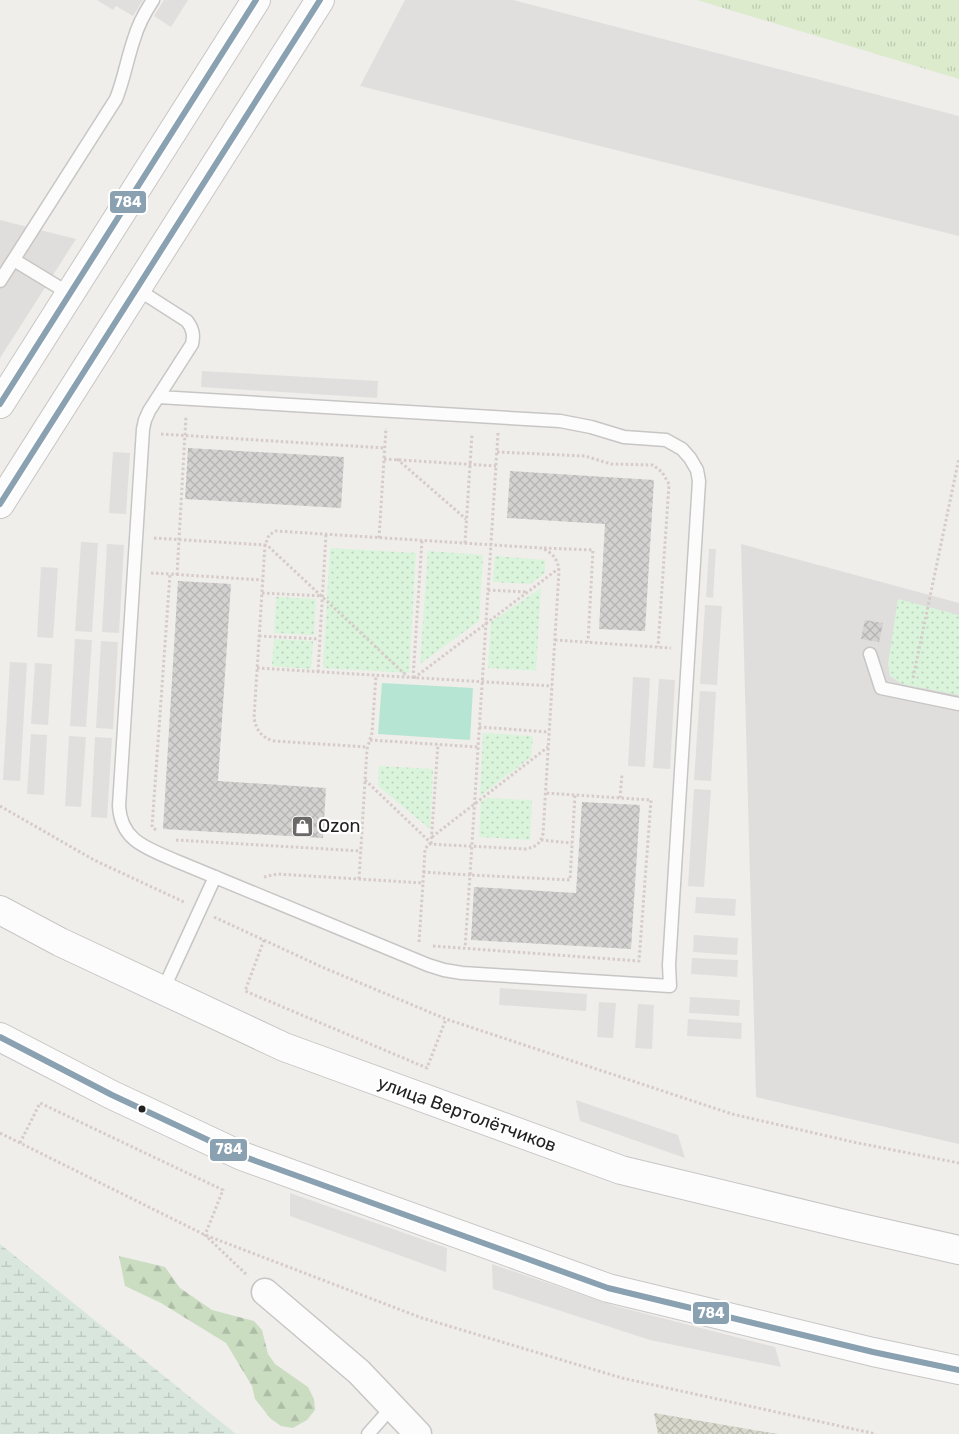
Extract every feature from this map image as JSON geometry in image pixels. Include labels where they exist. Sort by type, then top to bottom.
[{"type":"street","points":[[0,404],[256,0]]},
{"type":"street","points":[[0,504],[320,0]]},
{"type":"street","name":"улица Вертолётчиков","points":[[0,910],[60,942],[284,1047],[621,1170],[959,1250]]},
{"type":"street","points":[[0,1037],[112,1094],[242,1156],[608,1288],[873,1352],[959,1370]]},
{"type":"street","points":[[265,1292],[358,1372],[418,1434]]},
{"type":"lane","points":[[0,281],[116,99],[124,79],[134,38],[153,0]]},
{"type":"lane","points":[[14,260],[70,294]]},
{"type":"lane","points":[[137,289],[187,321],[193,331],[192,344],[158,397],[146,416],[144,424],[120,806],[125,830],[137,842],[174,860],[444,970],[462,973],[670,986],[669,965],[699,481],[690,458],[682,449],[666,440],[624,437],[560,421],[158,397]]},
{"type":"lane","points":[[870,654],[882,688],[959,704]]},
{"type":"lane","points":[[163,990],[215,877]]},
{"type":"lane","points":[[368,1434],[392,1407]]},
{"type":"path","points":[[177,575],[188,399]]},
{"type":"path","points":[[379,538],[387,411]]},
{"type":"path","points":[[465,543],[473,416]]},
{"type":"path","points":[[465,948],[499,418]]},
{"type":"path","points":[[143,433],[385,448]]},
{"type":"path","points":[[496,452],[585,456],[611,464],[653,466],[662,472],[669,484],[658,647]]},
{"type":"path","points":[[910,694],[959,458]]},
{"type":"path","points":[[384,459],[496,466]]},
{"type":"path","points":[[397,459],[466,520]]},
{"type":"path","points":[[368,747],[274,741],[263,736],[255,725],[265,545],[269,535],[276,531],[593,550],[588,642]]},
{"type":"path","points":[[318,672],[326,534]]},
{"type":"path","points":[[136,537],[265,545],[272,549],[412,678]]},
{"type":"path","points":[[412,678],[422,540]]},
{"type":"path","points":[[418,961],[423,872],[427,845],[526,849],[534,847],[541,840],[543,834],[559,569],[553,555],[541,548]]},
{"type":"path","points":[[412,678],[559,569]]},
{"type":"path","points":[[161,835],[152,827],[170,574],[262,580]]},
{"type":"path","points":[[488,590],[528,592]]},
{"type":"path","points":[[262,592],[322,596]]},
{"type":"path","points":[[259,636],[320,639]]},
{"type":"path","points":[[555,640],[689,648]]},
{"type":"path","points":[[257,668],[552,686]]},
{"type":"path","points":[[359,879],[365,780],[368,747],[372,733],[376,675]]},
{"type":"path","points":[[480,727],[549,732]]},
{"type":"path","points":[[370,740],[478,747]]},
{"type":"path","points":[[432,844],[438,744]]},
{"type":"path","points":[[432,837],[548,747]]},
{"type":"path","points":[[620,798],[622,774]]},
{"type":"path","points":[[365,780],[432,844]]},
{"type":"path","points":[[418,945],[640,960],[651,800],[545,793]]},
{"type":"path","points":[[423,872],[570,880],[576,795]]},
{"type":"path","points":[[0,806],[94,860],[322,967],[446,1019],[732,1114],[853,1142],[959,1163]]},
{"type":"path","points":[[171,840],[360,850]]},
{"type":"path","points":[[541,840],[572,843]]},
{"type":"path","points":[[246,890],[267,875],[277,874],[423,882]]},
{"type":"path","points":[[264,940],[245,991],[427,1068],[446,1019]]},
{"type":"path","points":[[20,1143],[40,1103],[224,1190],[204,1235]]},
{"type":"path","points":[[0,1133],[204,1235],[422,1318],[603,1373],[876,1434]]},
{"type":"path","points":[[204,1235],[265,1292]]},
{"type":"shaded area","points":[[97,0],[143,0],[133,16],[116,6],[113,10]]},
{"type":"shaded area","points":[[164,0],[188,0],[171,27],[154,16]]},
{"type":"shaded area","points":[[405,0],[513,0],[959,116],[959,236],[360,86]]},
{"type":"shaded area","points":[[0,220],[76,239],[0,358]]},
{"type":"shaded area","points":[[202,371],[378,381],[377,398],[201,387]]},
{"type":"shaded area","points":[[113,452],[130,453],[126,514],[109,513]]},
{"type":"shaded area","points":[[81,542],[98,543],[92,632],[75,631]]},
{"type":"shaded area","points":[[107,544],[124,545],[119,633],[102,632]]},
{"type":"shaded area","points":[[741,544],[959,603],[959,1144],[756,1097]]},
{"type":"shaded area","points":[[709,549],[716,549],[713,598],[706,597]]},
{"type":"shaded area","points":[[41,567],[58,568],[53,638],[37,637]]},
{"type":"shaded area","points":[[705,605],[722,606],[717,685],[700,684]]},
{"type":"shaded area","points":[[75,639],[92,640],[86,727],[70,726]]},
{"type":"shaded area","points":[[101,641],[118,642],[113,729],[96,728]]},
{"type":"shaded area","points":[[10,662],[27,663],[20,781],[3,780]]},
{"type":"shaded area","points":[[35,663],[52,664],[48,725],[31,724]]},
{"type":"shaded area","points":[[633,677],[650,678],[645,767],[628,766]]},
{"type":"shaded area","points":[[659,679],[675,680],[670,769],[653,768]]},
{"type":"shaded area","points":[[700,691],[716,692],[711,781],[694,780]]},
{"type":"shaded area","points":[[31,734],[47,735],[44,795],[27,794]]},
{"type":"shaded area","points":[[69,736],[86,737],[81,807],[65,806]]},
{"type":"shaded area","points":[[95,737],[112,738],[107,818],[91,817]]},
{"type":"shaded area","points":[[694,789],[711,790],[704,887],[688,886]]},
{"type":"shaded area","points":[[696,897],[736,899],[735,916],[695,913]]},
{"type":"shaded area","points":[[694,935],[738,938],[737,955],[693,952]]},
{"type":"shaded area","points":[[692,958],[738,960],[737,977],[691,974]]},
{"type":"shaded area","points":[[500,988],[587,994],[586,1011],[499,1005]]},
{"type":"shaded area","points":[[690,997],[740,1000],[739,1016],[689,1013]]},
{"type":"shaded area","points":[[599,1002],[616,1003],[613,1038],[597,1037]]},
{"type":"shaded area","points":[[638,1004],[654,1005],[652,1049],[635,1048]]},
{"type":"shaded area","points":[[688,1019],[742,1023],[741,1039],[687,1036]]},
{"type":"shaded area","points":[[576,1100],[678,1135],[685,1158],[580,1121]]},
{"type":"shaded area","points":[[290,1193],[447,1248],[446,1272],[290,1216]]},
{"type":"shaded area","points":[[492,1264],[615,1306],[775,1347],[781,1367],[650,1340],[493,1289]]},
{"type":"shaded area","points":[[654,1413],[778,1434],[658,1434]]},
{"type":"green space","points":[[697,0],[959,0],[959,79]]},
{"type":"green space","points":[[330,548],[416,553],[409,673],[323,668]]},
{"type":"green space","points":[[428,551],[483,555],[479,621],[420,664]]},
{"type":"green space","points":[[495,556],[545,560],[545,573],[530,584],[493,582]]},
{"type":"green space","points":[[541,588],[536,671],[488,668],[491,622]]},
{"type":"green space","points":[[276,597],[316,599],[314,635],[274,633]]},
{"type":"green space","points":[[898,599],[959,615],[959,695],[902,684],[890,676],[888,664]]},
{"type":"green space","points":[[274,639],[313,641],[311,669],[272,666]]},
{"type":"green space","points":[[382,683],[473,688],[470,740],[378,734]]},
{"type":"green space","points":[[483,733],[533,736],[531,757],[480,796]]},
{"type":"green space","points":[[379,766],[433,769],[430,829],[378,786]]},
{"type":"green space","points":[[488,798],[532,800],[530,840],[479,837],[481,802]]},
{"type":"green space","points":[[0,1244],[236,1434],[0,1434]]},
{"type":"green space","points":[[119,1256],[165,1267],[180,1288],[212,1310],[254,1321],[262,1330],[268,1354],[275,1364],[308,1387],[314,1399],[315,1410],[307,1420],[293,1428],[281,1426],[271,1419],[255,1399],[252,1386],[226,1343],[161,1303],[125,1286]]},
{"type":"building","points":[[188,448],[344,457],[341,508],[185,499]]},
{"type":"building","points":[[510,471],[654,480],[645,631],[599,629],[605,524],[507,518]]},
{"type":"building","points":[[178,581],[231,584],[218,781],[326,788],[323,838],[163,829]]},
{"type":"building","points":[[865,620],[883,623],[879,642],[861,639]]},
{"type":"building","points":[[582,802],[640,805],[631,949],[471,940],[474,887],[576,893]]},
{"type":"transit line","name":"784","points":[[0,404],[256,0]]},
{"type":"transit line","name":"784","points":[[0,504],[320,0]]},
{"type":"transit line","name":"784","points":[[0,1037],[112,1095],[242,1156],[608,1288],[873,1352],[959,1370]]},
{"type":"place","name":"Ozon","points":[[302,826]]}]
